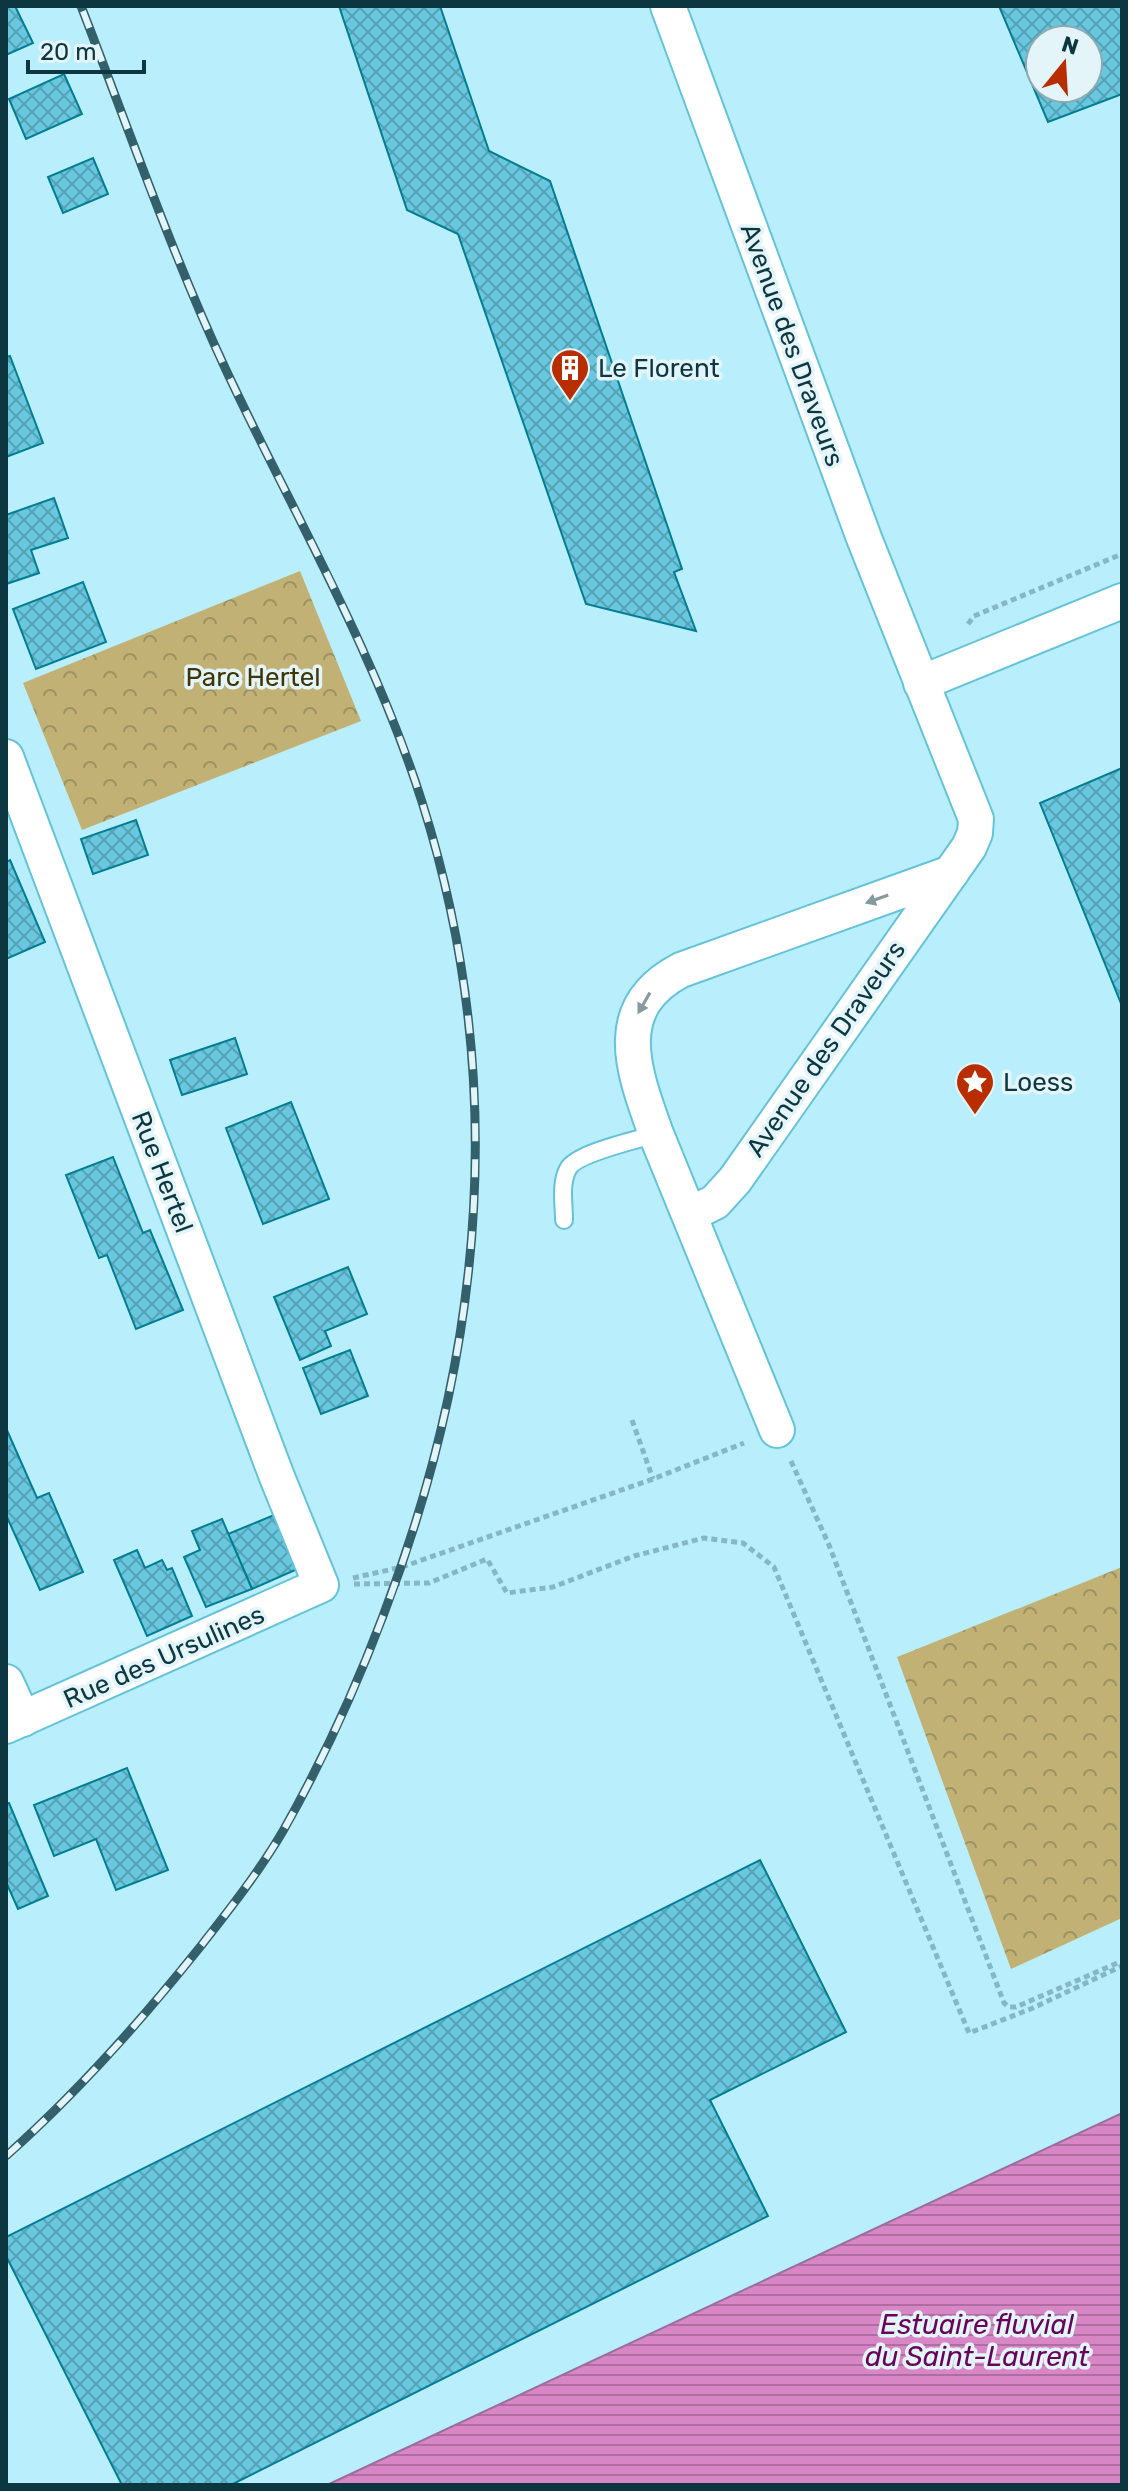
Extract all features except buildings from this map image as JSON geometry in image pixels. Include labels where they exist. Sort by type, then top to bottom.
[{"type":"street","name":"Avenue des Draveurs","points":[[668,6],[797,362],[976,819],[975,833],[969,847],[726,1190],[715,1202],[691,1214]]},
{"type":"street","points":[[921,683],[1122,601]]},
{"type":"street","name":"Rue Hertel","points":[[6,757],[277,1477],[321,1585]]},
{"type":"street","name":"Avenue des Draveurs","points":[[764,1435],[691,1214],[656,1134],[635,1070],[633,1040],[637,1013],[658,983],[681,970],[951,873]]},
{"type":"street","name":"Rue des Ursulines","points":[[14,1723],[321,1585]]},
{"type":"street","points":[[6,1682],[14,1723]]},
{"type":"lane","points":[[564,1220],[564,1184],[570,1165],[581,1158],[656,1134]]},
{"type":"path","points":[[632,1420],[653,1479]]},
{"type":"path","points":[[321,1585],[402,1567],[653,1479],[764,1435],[829,1545],[1004,2003],[1016,2007],[1122,1964]]},
{"type":"path","points":[[321,1585],[429,1583],[487,1559],[507,1593],[553,1587],[634,1556],[704,1538],[743,1543],[774,1567],[969,2033],[1033,2008],[1122,1964]]},
{"type":"green space","name":"Parc Hertel","points":[[300,571],[361,721],[82,830],[23,683]]},
{"type":"green space","points":[[1122,1567],[1122,1918],[1011,1969],[897,1657]]},
{"type":"water","name":"Estuaire fluvial du Saint-Laurent","points":[[1122,2113],[1122,2485],[327,2485]]},
{"type":"railway","points":[[6,2156],[108,2056],[200,1947],[274,1846],[324,1752],[372,1644],[418,1516],[444,1415],[463,1314],[473,1212],[475,1110],[467,1008],[449,905],[422,802],[403,746],[357,636],[206,325],[168,235],[81,6]]},
{"type":"place","name":"Le Florent","points":[[570,402]]},
{"type":"place","name":"Loess","points":[[975,1116]]}]
